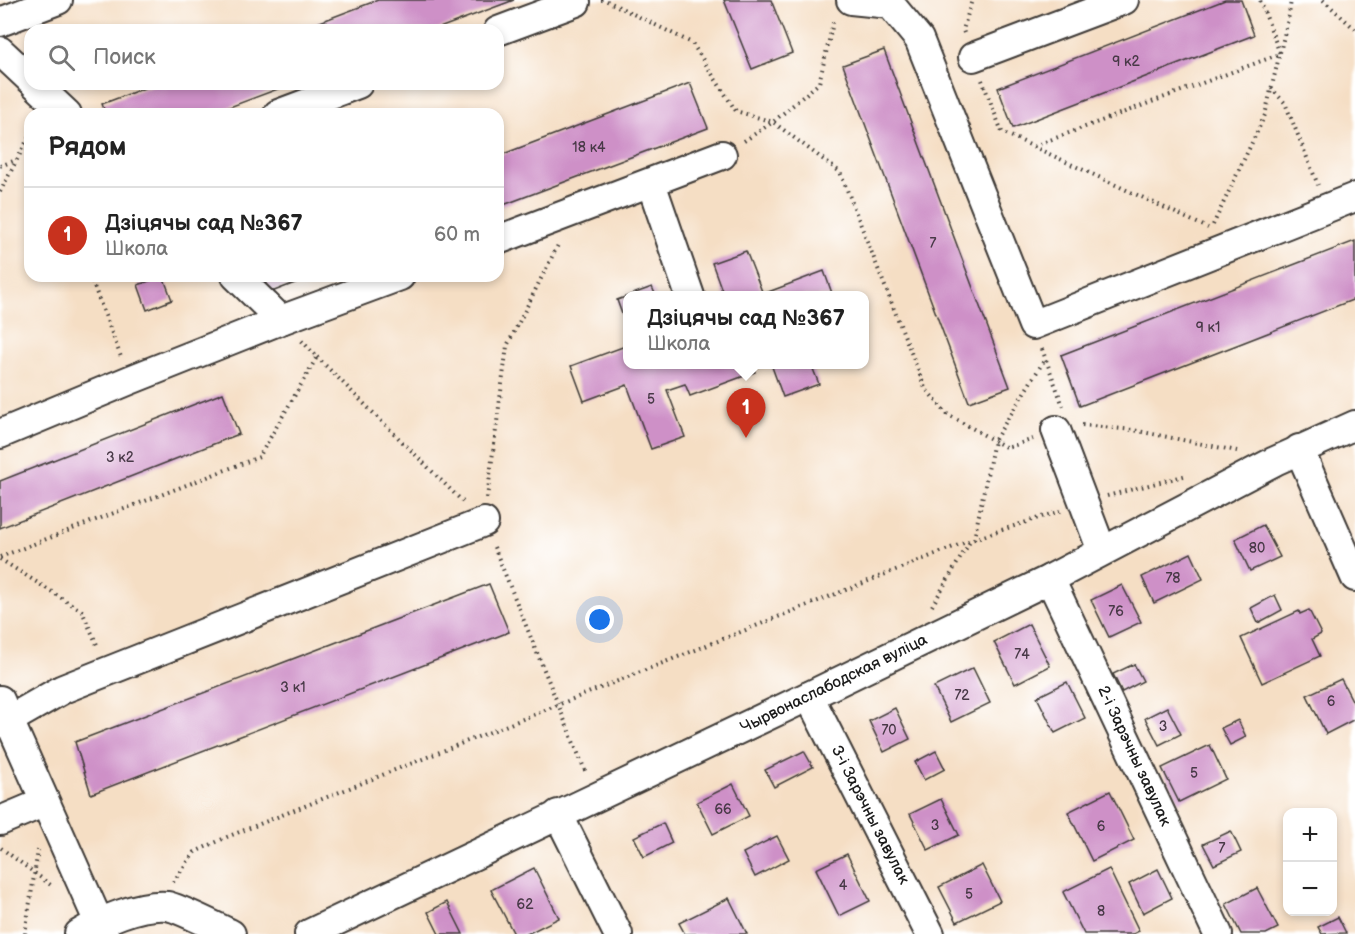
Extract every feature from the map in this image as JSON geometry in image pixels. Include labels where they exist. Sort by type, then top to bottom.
[{"type":"street","points":[[0,22],[58,0]]},
{"type":"street","points":[[973,57],[1124,0]]},
{"type":"street","points":[[504,29],[576,2]]},
{"type":"street","points":[[844,5],[891,4],[919,39],[1033,326],[1355,197]]},
{"type":"street","points":[[0,51],[24,73]]},
{"type":"street","points":[[42,90],[61,108]]},
{"type":"street","points":[[294,108],[342,90]]},
{"type":"street","points":[[504,238],[722,155]]},
{"type":"street","points":[[651,183],[688,291]]},
{"type":"street","points":[[242,282],[281,320]]},
{"type":"street","points":[[0,434],[281,320],[384,282]]},
{"type":"street","name":"Чырвонаслабодская вуліца","points":[[314,933],[1050,579],[1287,455],[1355,425]]},
{"type":"street","points":[[1063,427],[1084,502],[1102,551]]},
{"type":"street","points":[[1287,455],[1355,577]]},
{"type":"street","points":[[231,934],[168,906],[134,911],[94,930],[45,802],[5,710],[484,522]]},
{"type":"street","name":"2-і Зарэчны завулак","points":[[1050,579],[1218,934]]},
{"type":"street","name":"3-і Зарэчны завулак","points":[[809,696],[930,934]]},
{"type":"street","points":[[0,821],[45,802]]},
{"type":"street","points":[[558,814],[618,934]]},
{"type":"path","points":[[605,0],[692,43],[736,111],[773,122],[840,172],[925,388],[947,414],[1007,448],[1063,427],[1133,430],[1259,456],[1287,455]]},
{"type":"path","points":[[1260,0],[1280,54]]},
{"type":"path","points":[[973,57],[1002,132],[1210,229],[1265,115],[1291,0]]},
{"type":"path","points":[[1323,0],[1355,29]]},
{"type":"path","points":[[722,155],[773,122],[819,83],[844,5]]},
{"type":"path","points":[[1034,146],[1280,54]]},
{"type":"path","points":[[1271,88],[1285,103],[1327,208]]},
{"type":"path","points":[[0,192],[24,146]]},
{"type":"path","points":[[0,166],[17,159]]},
{"type":"path","points":[[484,522],[507,346],[558,245],[568,241]]},
{"type":"path","points":[[92,282],[130,380]]},
{"type":"path","points":[[281,320],[484,522],[595,796]]},
{"type":"path","points":[[1033,326],[1046,358],[1063,427]]},
{"type":"path","points":[[0,558],[259,457],[317,357]]},
{"type":"path","points":[[930,609],[973,539],[994,441],[1046,358]]},
{"type":"path","points":[[168,906],[174,879],[195,852],[973,539],[1084,502],[1193,473]]},
{"type":"path","points":[[0,558],[82,611],[108,671]]},
{"type":"path","points":[[0,847],[52,887]]},
{"type":"path","points":[[25,934],[38,849]]},
{"type":"building","points":[[378,0],[514,0],[450,24],[315,24]]},
{"type":"building","points":[[724,0],[771,0],[792,53],[752,69]]},
{"type":"building","points":[[1225,0],[1241,0],[1254,35],[1013,128],[998,88]]},
{"type":"building","points":[[884,50],[1010,387],[969,402],[843,65]]},
{"type":"building","points":[[690,83],[708,128],[504,205],[504,154]]},
{"type":"building","points":[[139,90],[275,90],[227,108],[104,108],[102,104]]},
{"type":"building","points":[[1355,241],[1355,299],[1080,406],[1061,355]]},
{"type":"building","points":[[746,251],[762,291],[722,291],[712,263]]},
{"type":"building","points":[[824,271],[831,291],[771,291]]},
{"type":"building","points":[[146,282],[165,282],[172,300],[147,310],[138,285]]},
{"type":"building","points":[[265,282],[297,282],[269,293]]},
{"type":"building","points":[[652,287],[654,291],[641,291]]},
{"type":"building","points":[[623,298],[623,317],[617,300]]},
{"type":"building","points":[[623,347],[623,369],[754,369],[755,372],[690,396],[685,384],[667,390],[685,437],[651,449],[627,385],[584,401],[571,366]]},
{"type":"building","points":[[773,369],[813,369],[819,384],[783,397]]},
{"type":"building","points":[[223,393],[239,434],[0,528],[0,481]]},
{"type":"building","points":[[1263,525],[1280,557],[1250,571],[1235,539]]},
{"type":"building","points":[[1191,553],[1203,579],[1154,603],[1142,577]]},
{"type":"building","points":[[489,584],[509,632],[91,794],[75,742]]},
{"type":"building","points":[[1122,585],[1141,622],[1109,637],[1091,600]]},
{"type":"building","points":[[1275,595],[1282,610],[1258,623],[1251,608]]},
{"type":"building","points":[[1309,610],[1321,634],[1312,639],[1320,656],[1262,683],[1241,638],[1299,611],[1300,614]]},
{"type":"building","points":[[1029,624],[1050,666],[1015,684],[994,642]]},
{"type":"building","points":[[1134,664],[1143,681],[1122,692],[1113,674]]},
{"type":"building","points":[[973,668],[990,703],[951,722],[934,687]]},
{"type":"building","points":[[1341,679],[1355,706],[1355,719],[1326,734],[1307,695]]},
{"type":"building","points":[[1067,682],[1085,718],[1055,733],[1037,697]]},
{"type":"building","points":[[1167,707],[1181,734],[1159,745],[1145,718]]},
{"type":"building","points":[[895,708],[910,739],[884,752],[869,721]]},
{"type":"building","points":[[1238,720],[1246,737],[1230,745],[1221,728]]},
{"type":"building","points":[[1210,745],[1226,779],[1179,802],[1162,768]]},
{"type":"building","points":[[804,751],[813,767],[774,787],[765,770]]},
{"type":"building","points":[[936,751],[945,769],[924,780],[915,762]]},
{"type":"building","points":[[733,784],[749,816],[713,834],[697,802]]},
{"type":"building","points":[[1110,791],[1134,840],[1092,861],[1068,812]]},
{"type":"building","points":[[941,799],[959,835],[928,850],[910,814]]},
{"type":"building","points":[[663,823],[672,843],[644,857],[634,837]]},
{"type":"building","points":[[1231,831],[1241,852],[1214,865],[1203,844]]},
{"type":"building","points":[[777,836],[789,859],[755,877],[743,853]]},
{"type":"building","points":[[847,854],[870,901],[839,916],[816,869]]},
{"type":"building","points":[[982,865],[1000,901],[957,922],[939,887]]},
{"type":"building","points":[[534,868],[559,918],[527,934],[514,934],[491,890]]},
{"type":"building","points":[[1109,869],[1139,931],[1133,934],[1084,934],[1063,892]]},
{"type":"building","points":[[1158,869],[1172,898],[1143,913],[1129,884]]},
{"type":"building","points":[[1257,888],[1278,928],[1266,934],[1241,934],[1226,904]]},
{"type":"building","points":[[729,898],[747,934],[685,934],[679,923]]},
{"type":"building","points":[[447,902],[463,934],[439,934],[428,912]]},
{"type":"building","points":[[1338,917],[1346,933],[1322,934],[1318,927]]},
{"type":"place","name":"Дзіцячы сад №367","points":[[746,438]]}]
